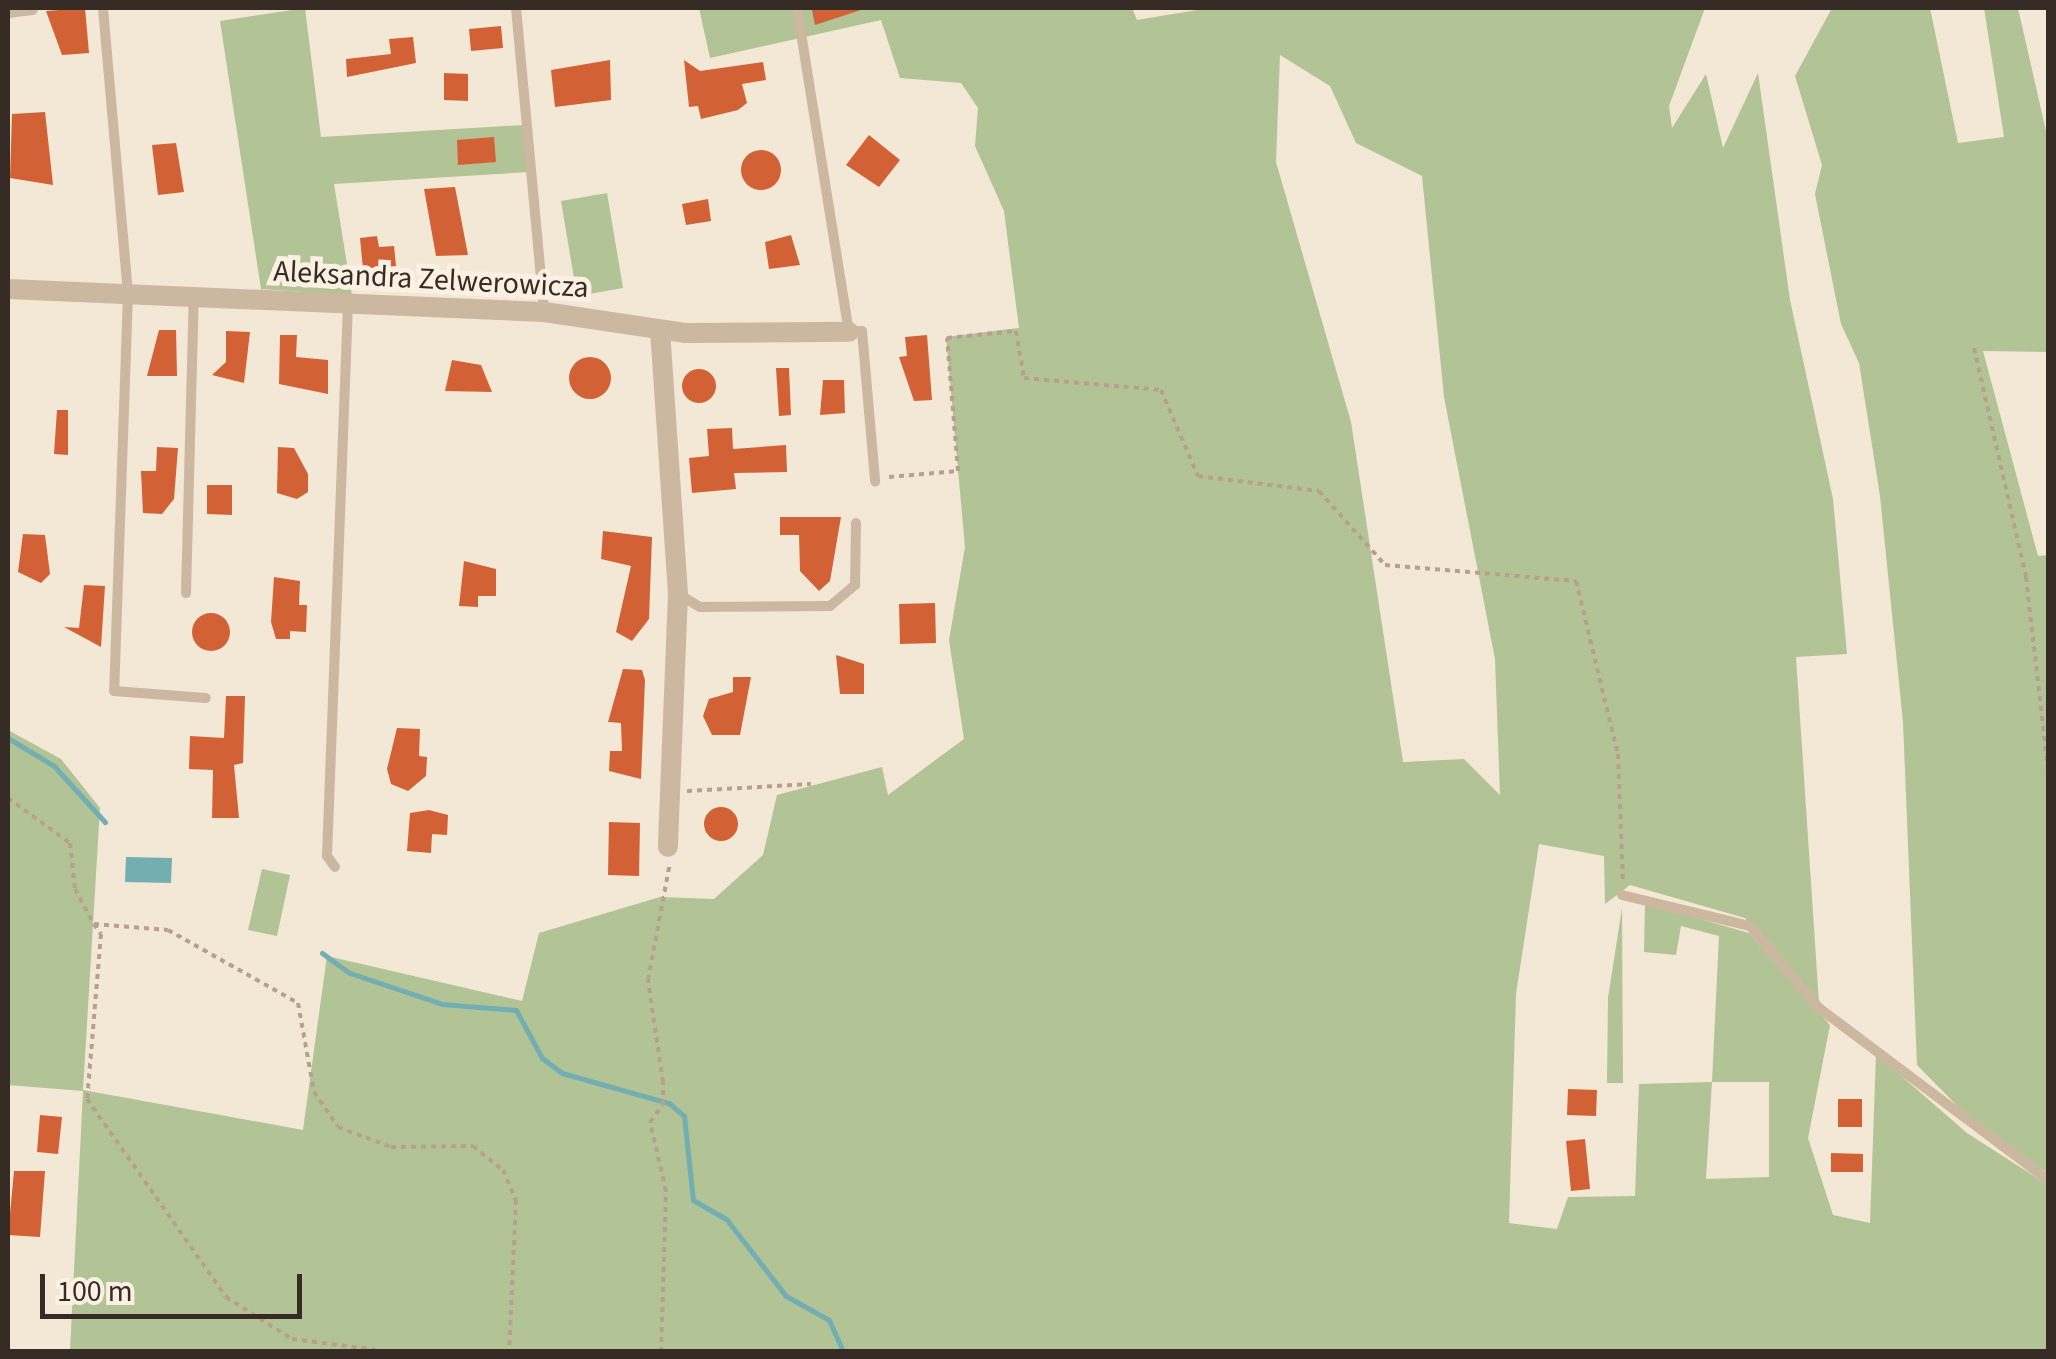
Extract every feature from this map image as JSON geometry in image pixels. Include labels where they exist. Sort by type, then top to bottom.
[{"type":"street","name":"Aleksandra Zelwerowicza","points":[[8,289],[544,312],[660,330],[850,332]]},
{"type":"street","points":[[660,330],[678,594],[668,848]]},
{"type":"lane","points":[[103,8],[128,294],[114,691],[206,698]]},
{"type":"lane","points":[[516,8],[544,312]]},
{"type":"lane","points":[[796,8],[850,332],[862,331],[875,481]]},
{"type":"lane","points":[[8,13],[32,10]]},
{"type":"lane","points":[[186,593],[194,297]]},
{"type":"lane","points":[[335,866],[327,856],[348,304]]},
{"type":"lane","points":[[678,594],[700,607],[830,606],[855,585],[856,523]]},
{"type":"lane","points":[[1622,896],[1750,926],[1820,1008],[2048,1180]]},
{"type":"path","points":[[875,481],[958,471],[946,338],[1016,330],[1024,378],[1162,390],[1198,476],[1319,491],[1385,564],[1576,581],[1618,754],[1622,896]]},
{"type":"path","points":[[1974,348],[2026,578],[2048,770]]},
{"type":"path","points":[[669,790],[811,784]]},
{"type":"path","points":[[8,798],[70,843],[75,888],[102,934],[87,1099],[226,1297],[292,1340],[392,1352]]},
{"type":"path","points":[[660,1352],[666,1191],[650,1122],[664,1105],[648,980],[671,878],[668,848]]},
{"type":"path","points":[[94,924],[168,930],[298,1003],[314,1092],[338,1128],[391,1147],[473,1146],[503,1170],[516,1200],[510,1352]]},
{"type":"green space","points":[[305,8],[321,137],[524,125],[529,172],[334,184],[352,295],[261,289],[220,21]]},
{"type":"green space","points":[[699,8],[1132,8],[1137,20],[1209,8],[1705,8],[1669,106],[1672,128],[1706,74],[1723,148],[1758,73],[1790,300],[1833,499],[1847,654],[1796,657],[1819,1003],[1745,918],[1630,885],[1605,904],[1604,856],[1539,844],[1516,994],[1509,1223],[1557,1229],[1568,1197],[1635,1196],[1639,1084],[1712,1082],[1719,936],[1681,926],[1676,955],[1644,952],[1645,903],[1749,933],[1830,1025],[1808,1138],[1833,1215],[1870,1223],[1876,1054],[1967,1133],[2048,1185],[2048,1351],[70,1351],[83,1091],[8,1085],[8,730],[61,759],[100,808],[83,1090],[303,1130],[327,956],[522,1001],[539,933],[660,897],[714,899],[763,855],[777,795],[882,767],[888,795],[964,739],[949,640],[965,547],[946,337],[1019,328],[1004,211],[975,146],[978,108],[961,83],[900,78],[881,20],[710,58]],"holes":[[[1280,55],[1330,86],[1356,143],[1422,176],[1444,397],[1495,659],[1500,795],[1464,759],[1403,762],[1351,422],[1276,162]],[[1712,1082],[1769,1082],[1769,1177],[1706,1179]]]},
{"type":"green space","points":[[1832,8],[1930,8],[1958,143],[2004,137],[1984,8],[2018,8],[2048,140],[2048,352],[1983,351],[2038,556],[2048,555],[2048,1173],[1981,1130],[1917,1065],[1903,722],[1880,496],[1859,363],[1841,324],[1815,194],[1822,165],[1795,76]]},
{"type":"green space","points":[[607,193],[623,288],[577,296],[561,201]]},
{"type":"green space","points":[[262,869],[290,875],[277,936],[248,930]]},
{"type":"green space","points":[[1622,908],[1623,1083],[1607,1083],[1608,998]]},
{"type":"water","points":[[126,857],[172,858],[171,883],[125,882]]},
{"type":"building","points":[[85,8],[89,53],[62,55],[46,11]]},
{"type":"building","points":[[821,8],[867,8],[815,25],[812,10]]},
{"type":"building","points":[[501,26],[503,48],[471,51],[469,29]]},
{"type":"building","points":[[413,37],[416,63],[347,77],[346,59],[391,54],[389,39]]},
{"type":"building","points":[[610,60],[611,100],[555,107],[551,70]]},
{"type":"building","points":[[684,60],[700,71],[763,62],[766,80],[742,84],[747,103],[738,110],[701,119],[698,106],[689,107]]},
{"type":"building","points":[[444,73],[468,74],[468,101],[444,100]]},
{"type":"building","points":[[45,112],[53,185],[10,178],[12,114]]},
{"type":"building","points":[[869,135],[900,160],[879,187],[846,165]]},
{"type":"building","points":[[494,137],[496,162],[458,165],[457,140]]},
{"type":"building","points":[[176,143],[184,192],[158,195],[152,145]]},
{"type":"building","points":[[761,150],[775,156],[781,170],[775,184],[761,190],[747,184],[741,170],[747,156]]},
{"type":"building","points":[[455,187],[468,255],[436,256],[424,189]]},
{"type":"building","points":[[708,199],[711,221],[686,225],[682,204]]},
{"type":"building","points":[[791,235],[800,265],[769,269],[765,242]]},
{"type":"building","points":[[377,236],[379,247],[394,246],[396,266],[363,269],[360,238]]},
{"type":"building","points":[[159,330],[176,330],[177,376],[147,376]]},
{"type":"building","points":[[226,331],[250,332],[244,383],[212,375],[226,362]]},
{"type":"building","points":[[280,335],[297,335],[296,357],[328,360],[328,394],[279,384]]},
{"type":"building","points":[[927,335],[932,400],[914,401],[899,357],[907,356],[905,337]]},
{"type":"building","points":[[590,357],[605,363],[611,378],[605,393],[590,399],[575,393],[569,378],[575,363]]},
{"type":"building","points":[[452,360],[481,365],[492,392],[445,391]]},
{"type":"building","points":[[776,368],[789,368],[791,415],[779,416]]},
{"type":"building","points":[[699,369],[711,374],[716,386],[711,398],[699,403],[687,398],[682,386],[687,374]]},
{"type":"building","points":[[823,380],[844,380],[845,413],[820,415]]},
{"type":"building","points":[[57,410],[68,410],[68,455],[54,454]]},
{"type":"building","points":[[732,428],[733,449],[786,445],[787,472],[734,473],[736,489],[692,493],[689,458],[709,456],[707,429]]},
{"type":"building","points":[[157,447],[178,448],[174,499],[162,514],[143,513],[141,471],[156,471]]},
{"type":"building","points":[[278,447],[294,448],[308,474],[308,492],[297,499],[277,493]]},
{"type":"building","points":[[207,485],[232,485],[232,515],[207,514]]},
{"type":"building","points":[[780,517],[841,517],[830,581],[819,591],[800,571],[799,535],[780,535]]},
{"type":"building","points":[[603,531],[652,537],[649,619],[632,641],[616,632],[631,566],[601,559]]},
{"type":"building","points":[[23,534],[45,535],[50,574],[41,583],[18,572]]},
{"type":"building","points":[[464,561],[496,569],[496,596],[478,596],[478,607],[459,606]]},
{"type":"building","points":[[274,577],[300,581],[299,605],[307,605],[306,632],[290,631],[290,639],[276,639],[271,622]]},
{"type":"building","points":[[84,585],[105,586],[101,647],[64,627],[79,628]]},
{"type":"building","points":[[935,603],[936,643],[900,644],[899,604]]},
{"type":"building","points":[[211,613],[224,619],[230,632],[224,645],[211,651],[198,645],[192,632],[198,619]]},
{"type":"building","points":[[836,655],[864,664],[864,694],[840,694]]},
{"type":"building","points":[[623,669],[642,670],[645,680],[641,779],[609,771],[610,751],[622,751],[621,723],[608,722]]},
{"type":"building","points":[[733,677],[751,677],[740,735],[712,735],[703,716],[709,699],[733,692]]},
{"type":"building","points":[[226,696],[245,696],[243,763],[234,765],[239,818],[212,818],[213,770],[189,769],[190,736],[224,738]]},
{"type":"building","points":[[397,728],[420,729],[419,756],[427,757],[426,776],[408,791],[391,784],[387,769]]},
{"type":"building","points":[[721,807],[733,812],[738,824],[733,836],[721,841],[709,836],[704,824],[709,812]]},
{"type":"building","points":[[429,810],[448,815],[447,835],[432,834],[431,853],[407,851],[410,813]]},
{"type":"building","points":[[609,822],[640,823],[639,876],[608,875]]},
{"type":"building","points":[[1568,1089],[1597,1090],[1596,1116],[1567,1115]]},
{"type":"building","points":[[1838,1099],[1862,1099],[1862,1127],[1838,1127]]},
{"type":"building","points":[[40,1115],[62,1117],[58,1154],[37,1152]]},
{"type":"building","points":[[1585,1139],[1590,1189],[1571,1191],[1566,1141]]},
{"type":"building","points":[[1831,1153],[1863,1154],[1863,1172],[1831,1172]]},
{"type":"building","points":[[14,1171],[45,1171],[40,1237],[8,1235]]},
{"type":"waterway","points":[[8,738],[54,766],[105,822]]},
{"type":"waterway","points":[[322,953],[350,973],[442,1004],[516,1010],[542,1058],[562,1073],[669,1103],[684,1116],[693,1200],[727,1220],[786,1296],[829,1320],[843,1352]]}]
